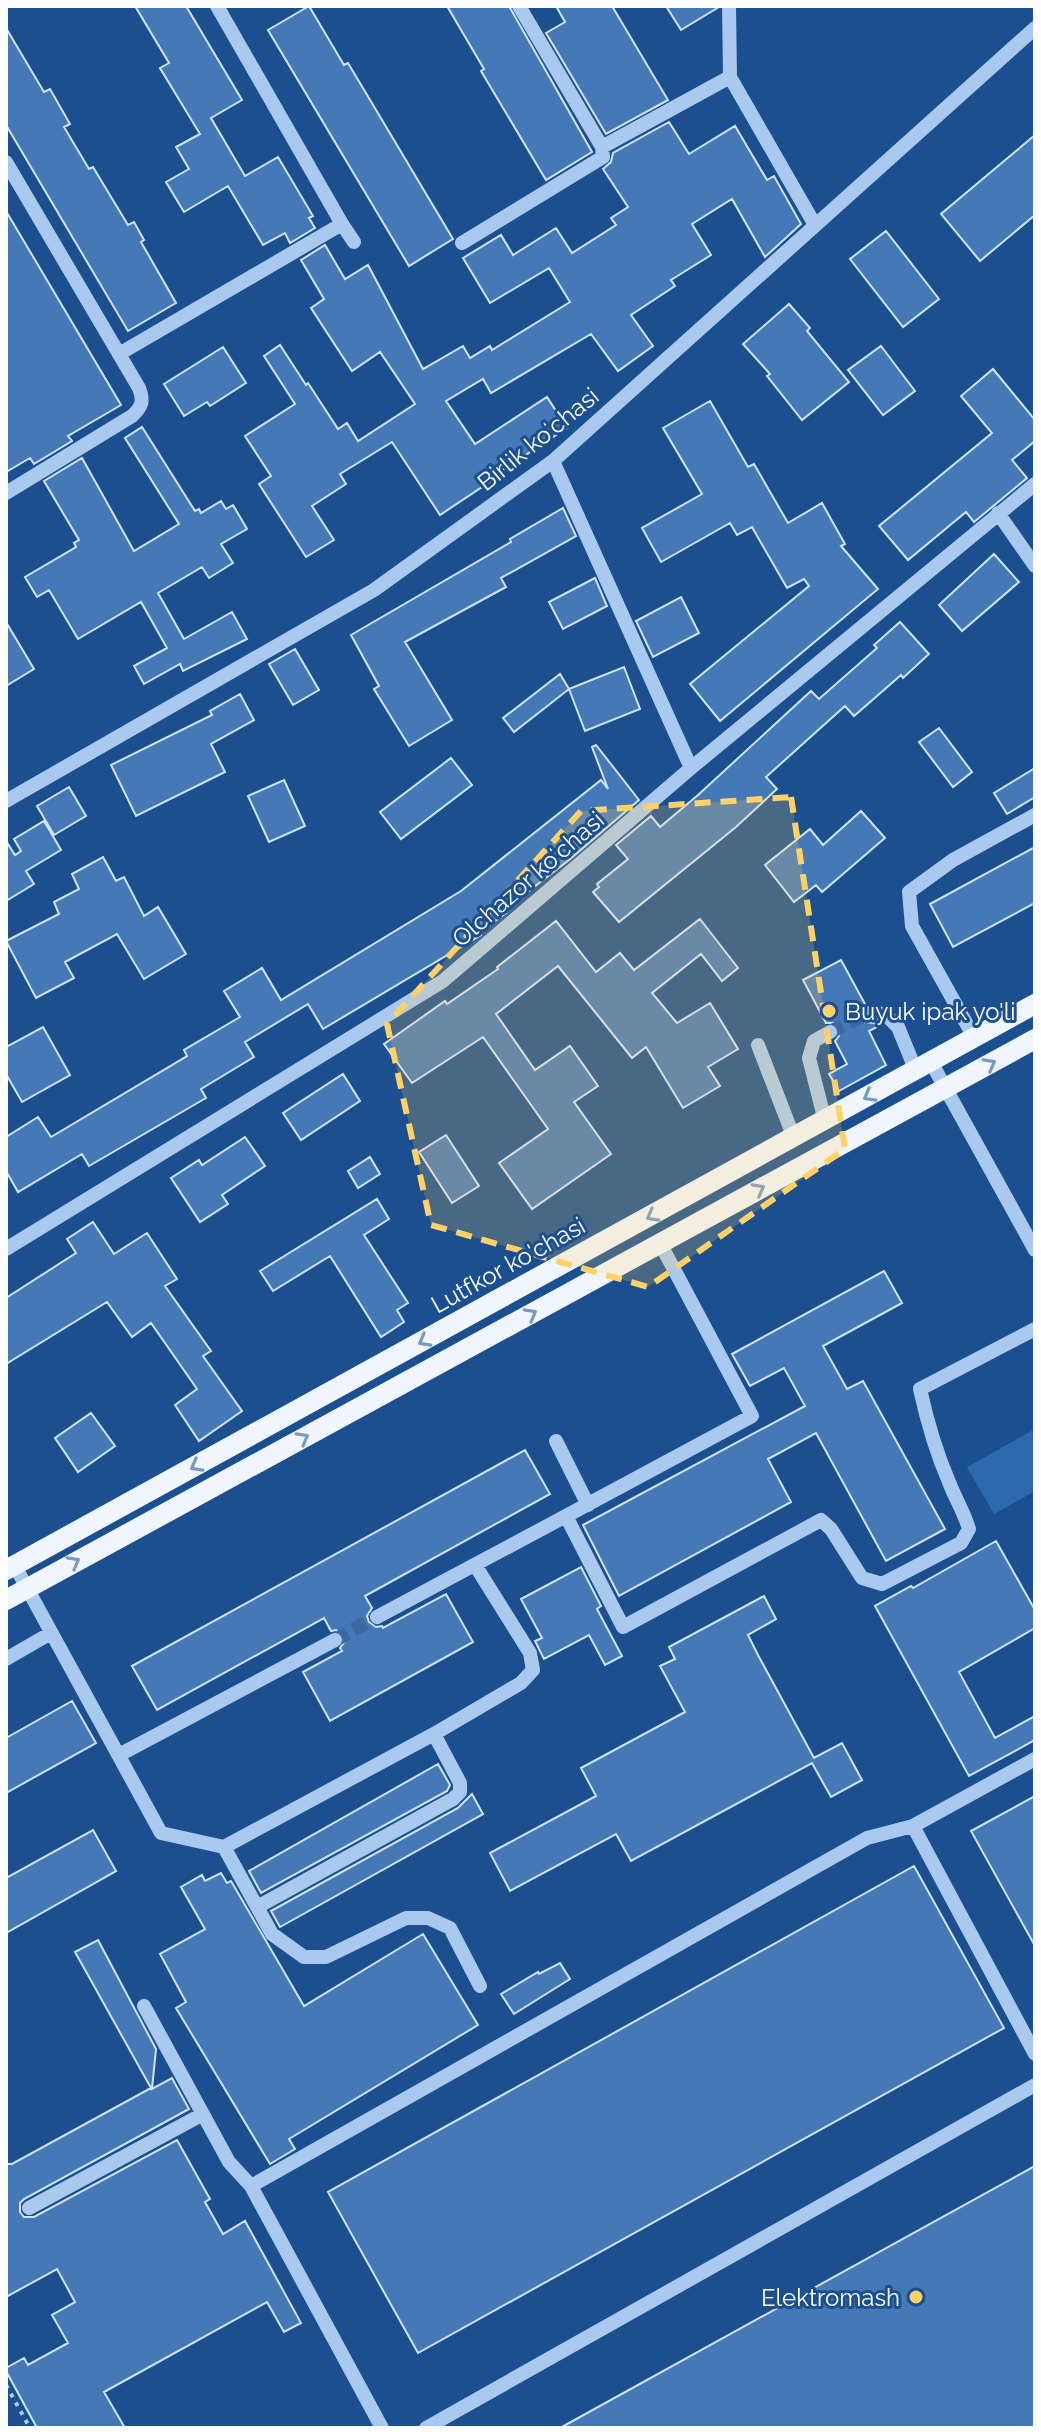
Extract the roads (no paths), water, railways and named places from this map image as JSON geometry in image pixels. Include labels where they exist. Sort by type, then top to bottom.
[{"type":"main road","name":"Lutfkor ko'chasi","points":[[10,1568],[1035,1004]]},
{"type":"main road","points":[[6,1600],[1035,1039]]},
{"type":"street","points":[[217,6],[354,242]]},
{"type":"street","points":[[462,243],[603,157],[602,147],[519,6]]},
{"type":"street","points":[[729,6],[730,77],[815,225]]},
{"type":"street","name":"Birlik koʻchasi","points":[[6,801],[374,590],[553,461],[1035,28]]},
{"type":"street","points":[[602,147],[730,77]]},
{"type":"street","points":[[6,162],[143,399],[132,416],[6,493]]},
{"type":"street","points":[[119,354],[342,224]]},
{"type":"street","points":[[553,461],[691,768]]},
{"type":"street","name":"Olchazor koʻchasi","points":[[6,1249],[443,981],[691,768],[1035,484]]},
{"type":"street","points":[[998,513],[1035,566]]},
{"type":"street","points":[[975,1039],[912,926],[909,892],[953,860],[1035,815]]},
{"type":"street","points":[[869,1013],[885,1014],[898,1027],[923,1066],[944,1089],[1033,1243]]},
{"type":"street","points":[[825,1121],[809,1058],[814,1041],[830,1032]]},
{"type":"street","points":[[758,1045],[794,1138]]},
{"type":"street","points":[[377,1617],[752,1416],[660,1243]]},
{"type":"street","points":[[566,1516],[623,1627],[821,1520],[831,1529],[862,1578],[882,1584],[961,1543],[969,1529],[928,1426],[920,1389],[1035,1329]]},
{"type":"street","points":[[556,1441],[588,1505]]},
{"type":"street","points":[[10,1568],[27,1588],[161,1833],[224,1847],[434,1734],[521,1683],[533,1670],[530,1653],[475,1565]]},
{"type":"street","points":[[6,1659],[51,1633]]},
{"type":"street","points":[[119,1755],[335,1640]]},
{"type":"street","points":[[257,1907],[453,1799],[460,1792],[460,1783],[434,1734]]},
{"type":"street","points":[[251,2186],[867,1838],[913,1826],[1035,1759]]},
{"type":"street","points":[[913,1826],[1035,2054]]},
{"type":"street","points":[[224,1847],[272,1934],[304,1957],[326,1957],[406,1918],[428,1918],[450,1928],[480,1986]]},
{"type":"street","points":[[144,2006],[229,2162],[251,2186],[382,2428]]},
{"type":"street","points":[[426,2428],[1035,2085]]},
{"type":"street","points":[[29,2208],[203,2114]]},
{"type":"tunnel","points":[[830,1032],[869,1013]]},
{"type":"tunnel","points":[[335,1640],[377,1617]]},
{"type":"place","name":"Buyuk ipak yo'li","points":[[829,1011]]},
{"type":"place","name":"Elektromash","points":[[916,2297]]}]
